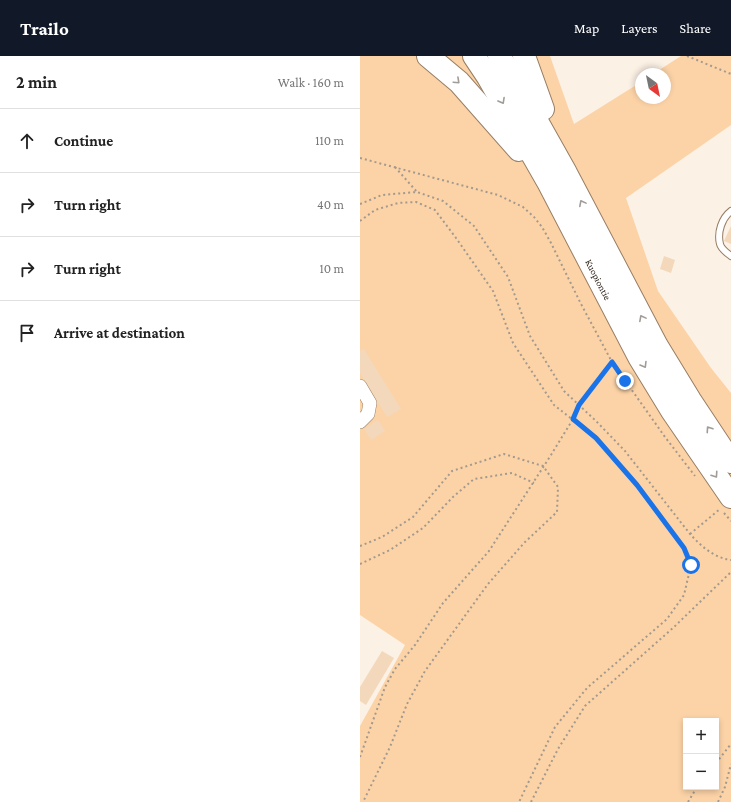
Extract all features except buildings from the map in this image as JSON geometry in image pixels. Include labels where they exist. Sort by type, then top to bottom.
[{"type":"highway","points":[[428,56],[459,82],[557,177]]},
{"type":"highway","name":"Kuopiontie","points":[[474,56],[557,177],[657,346],[690,400],[731,462]]},
{"type":"highway","name":"Kuopiontie","points":[[499,56],[507,68],[639,357],[677,418],[726,503]]},
{"type":"highway","points":[[524,56],[557,177]]},
{"type":"street","points":[[360,386],[370,403],[368,414],[360,422]]},
{"type":"lane","points":[[731,210],[725,216],[720,228],[720,244],[724,251],[731,256]]},
{"type":"path","points":[[687,56],[731,74]]},
{"type":"path","points":[[360,158],[498,196],[523,207],[542,227],[612,362],[665,438],[697,479]]},
{"type":"path","points":[[395,167],[417,192]]},
{"type":"path","points":[[360,204],[382,195],[417,192],[443,201],[474,226],[508,277],[530,336],[564,391],[625,451],[700,545],[713,554],[731,560]]},
{"type":"path","points":[[360,221],[375,210],[398,203],[416,202],[435,210],[493,291],[514,344],[554,406],[596,438],[637,485],[684,548],[691,565],[684,595],[667,619],[587,688],[555,727],[519,802]]},
{"type":"path","points":[[360,757],[385,687],[395,669],[415,645],[443,603],[489,551],[534,483],[573,419],[579,405],[612,362]]},
{"type":"path","points":[[360,546],[382,537],[412,517],[452,471],[504,454],[543,466],[558,487],[557,512],[524,543],[488,584],[425,670],[407,704],[384,759],[363,802]]},
{"type":"path","points":[[360,564],[390,550],[424,528],[452,497],[474,479],[512,473],[534,483]]},
{"type":"path","points":[[690,534],[726,503],[731,521]]},
{"type":"path","points":[[531,802],[558,749],[585,706],[669,632],[731,572]]},
{"type":"path","points":[[719,759],[731,744]]},
{"type":"path","points":[[718,802],[725,787],[731,764]]},
{"type":"path","points":[[688,802],[695,790]]},
{"type":"shaded area","points":[[360,56],[550,56],[574,124],[635,86],[635,104],[671,104],[671,68],[662,68],[681,56],[731,56],[731,125],[626,198],[658,291],[711,368],[731,393],[731,802],[360,802],[360,726],[405,645],[360,615]]},
{"type":"route","points":[[625,381],[612,362],[579,405],[573,419],[596,438],[637,485],[684,548],[691,565]]}]
